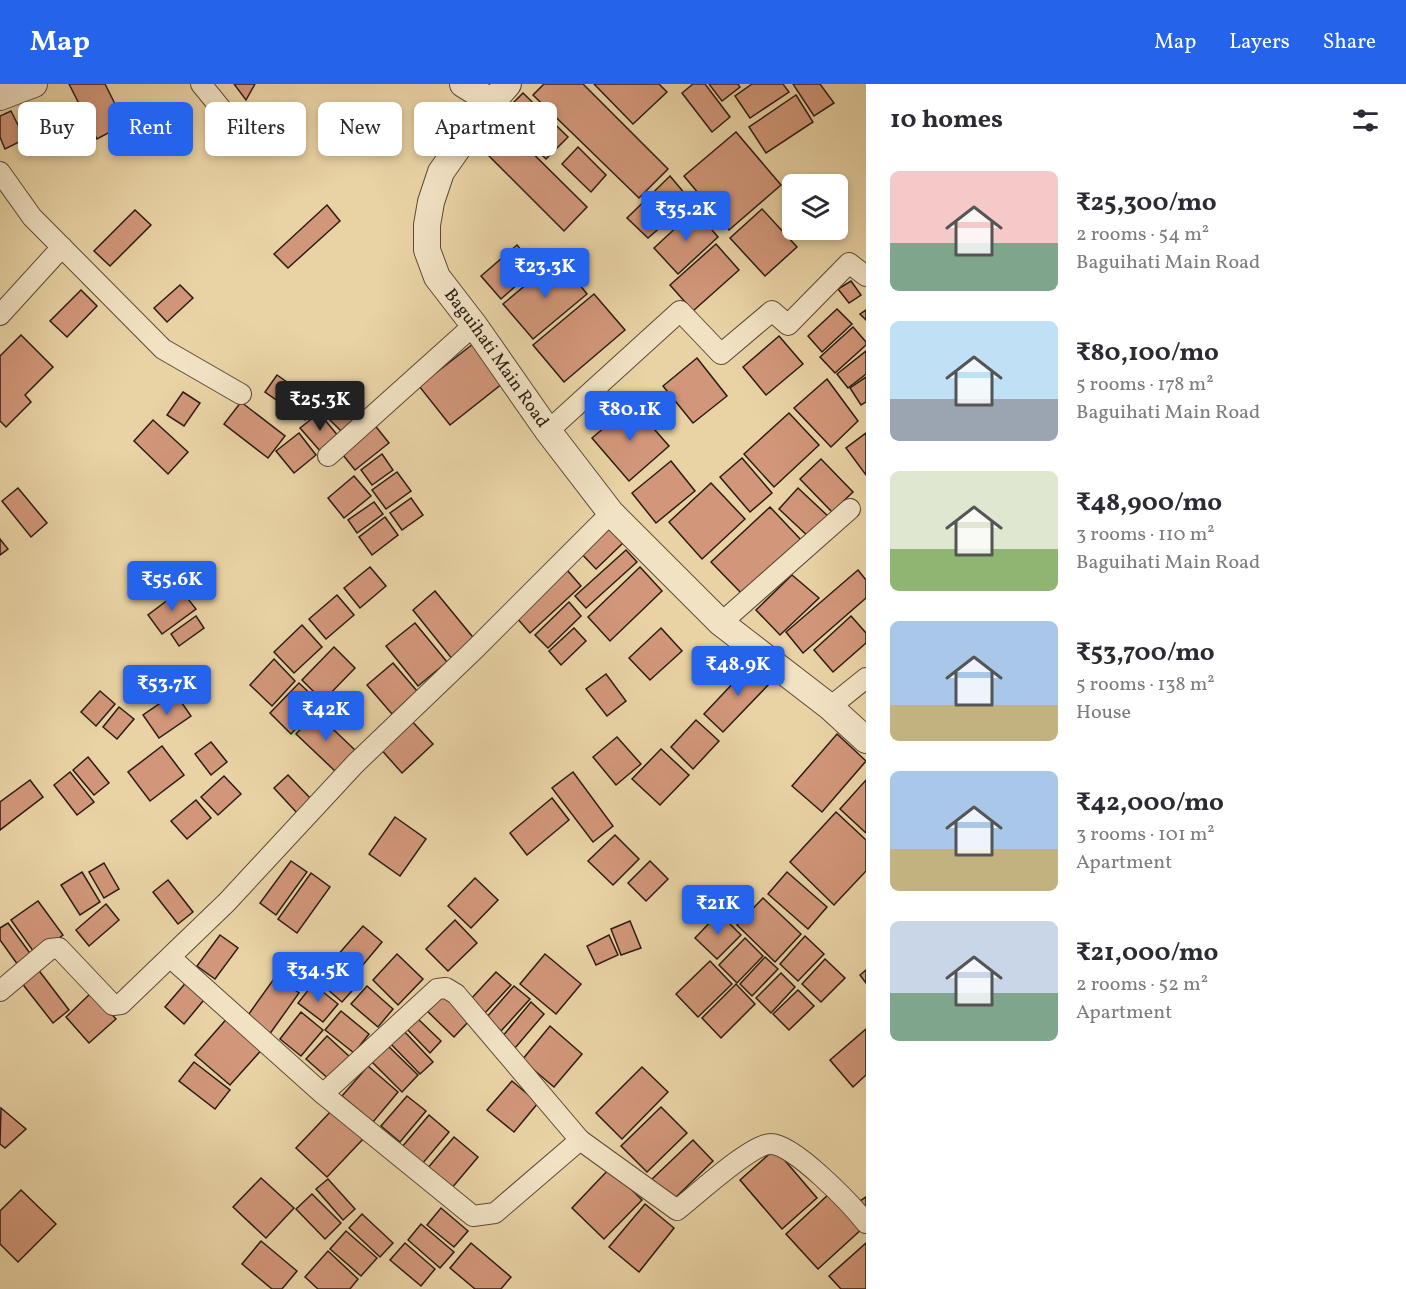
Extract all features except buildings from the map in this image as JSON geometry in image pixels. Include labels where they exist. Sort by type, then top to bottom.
[{"type":"street","points":[[0,97],[34,84]]},
{"type":"street","points":[[201,84],[216,102]]},
{"type":"street","points":[[464,84],[500,93]]},
{"type":"street","name":"Baguihati Main Road","points":[[500,93],[441,172],[430,202],[427,250],[437,277],[474,325],[548,431],[611,513],[721,623],[830,707],[866,740]]},
{"type":"street","points":[[0,172],[32,217],[163,349],[241,394]]},
{"type":"street","points":[[0,315],[62,247]]},
{"type":"street","points":[[548,431],[680,311],[720,354],[772,310],[788,326],[849,263],[866,276]]},
{"type":"street","points":[[328,456],[474,325]]},
{"type":"street","points":[[721,623],[850,509]]},
{"type":"street","points":[[0,991],[50,949],[59,948],[114,1005],[122,1004],[227,902],[355,764],[474,650],[611,513]]},
{"type":"street","points":[[830,707],[866,678]]},
{"type":"street","points":[[171,958],[323,1094],[473,1216],[495,1214],[580,1140]]},
{"type":"street","points":[[323,1094],[437,989],[446,988],[456,994],[580,1140],[677,1210],[751,1151],[770,1143],[782,1147],[831,1185],[852,1204],[866,1223]]}]
